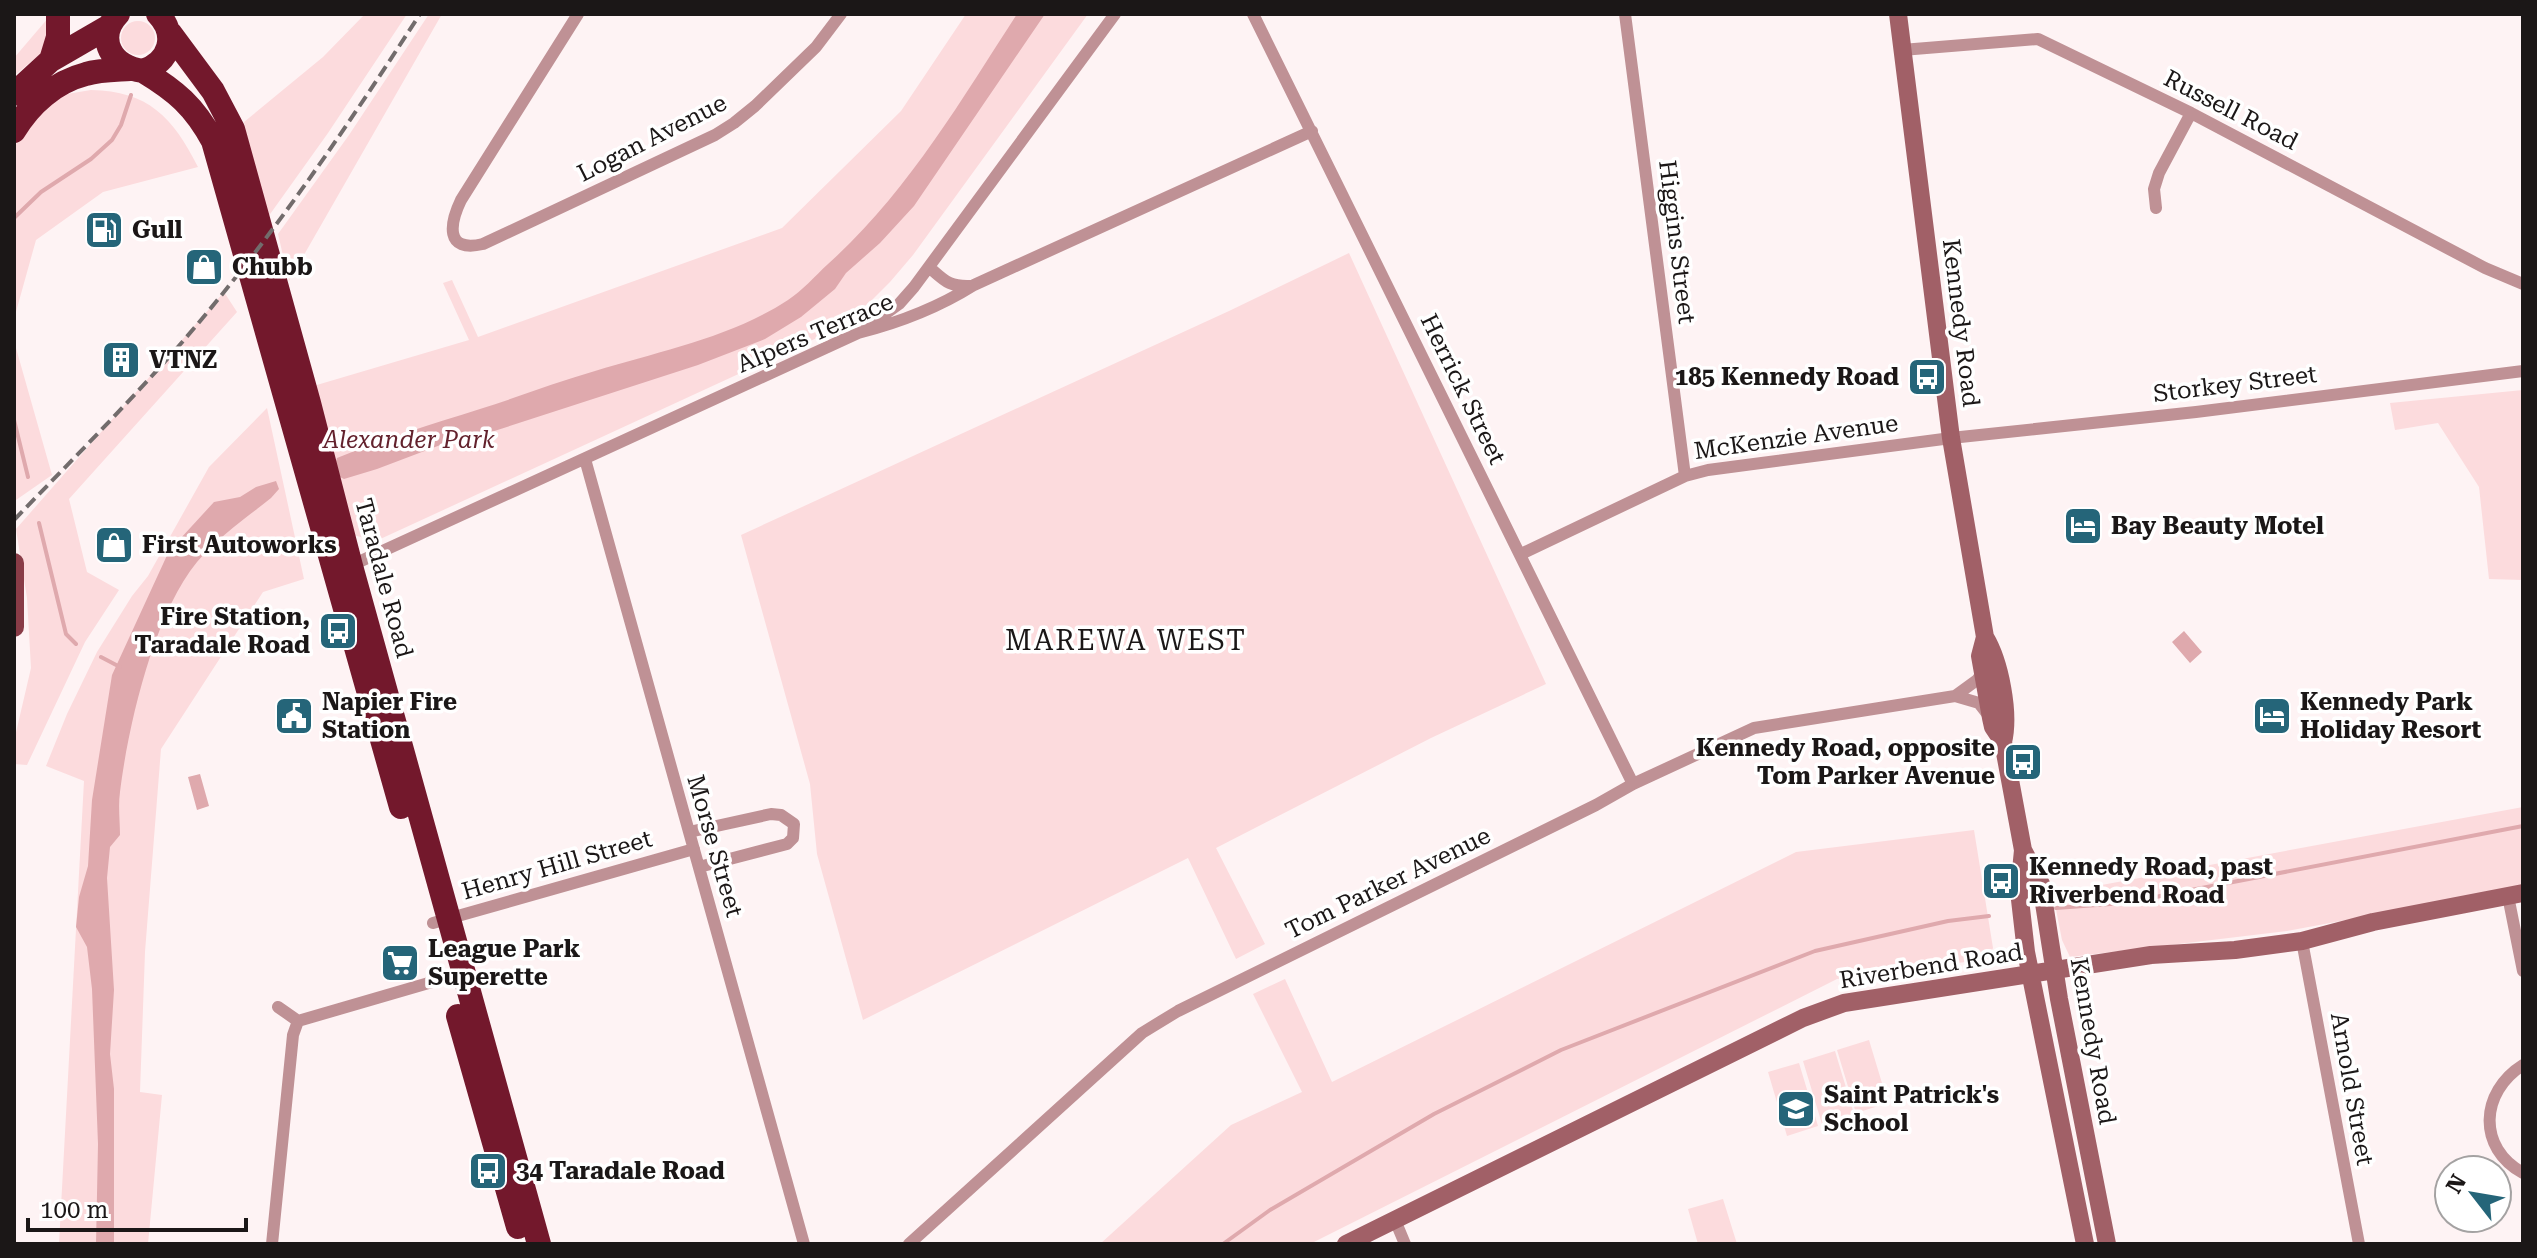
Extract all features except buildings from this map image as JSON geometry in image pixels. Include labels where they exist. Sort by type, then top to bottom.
[{"type":"highway","points":[[51,60],[58,37],[58,14]]},
{"type":"highway","points":[[14,94],[51,60],[115,18]]},
{"type":"highway","points":[[115,18],[108,48],[113,57],[136,70]]},
{"type":"highway","points":[[14,131],[31,107],[63,82],[87,73],[151,68],[163,58],[170,41],[165,21]]},
{"type":"highway","name":"Taradale Road","points":[[165,21],[213,91],[233,129],[309,403],[343,569]]},
{"type":"highway","name":"Taradale Road","points":[[136,70],[174,90],[186,101],[202,119],[213,141],[343,569],[455,975],[522,1244]]},
{"type":"highway","name":"Taradale Road","points":[[455,975],[539,1244]]},
{"type":"main road","name":"Kennedy Road","points":[[1898,14],[1951,438],[1985,637],[1994,652],[2007,725],[2003,742]]},
{"type":"main road","points":[[14,563],[14,627]]},
{"type":"main road","name":"Kennedy Road","points":[[1985,637],[1980,656],[1991,718],[2003,742],[2023,850],[2019,891],[2030,974],[2085,1244]]},
{"type":"main road","name":"Kennedy Road","points":[[2023,850],[2041,884],[2059,999],[2107,1244]]},
{"type":"main road","name":"Riverbend Road","points":[[1346,1244],[1822,1010],[1865,998],[2151,955],[2235,950],[2302,941],[2373,922],[2516,895]]},
{"type":"street","name":"Logan Avenue","points":[[578,14],[461,200],[452,221],[453,235],[459,242],[469,246],[483,244],[715,135],[755,106],[816,47],[841,14]]},
{"type":"street","points":[[858,333],[899,304],[929,267],[1115,14]]},
{"type":"street","name":"Herrick Street","points":[[1253,14],[1633,784]]},
{"type":"street","name":"Higgins Street","points":[[1625,14],[1685,476]]},
{"type":"street","name":"Russell Road","points":[[1902,50],[2038,39],[2191,113],[2485,268],[2523,284]]},
{"type":"street","points":[[2156,208],[2154,189],[2159,173],[2191,113]]},
{"type":"street","name":"Alpers Terrace","points":[[343,569],[858,333],[928,310],[974,285],[1312,131]]},
{"type":"street","points":[[929,267],[955,286],[974,285]]},
{"type":"street","name":"Storkey Street","points":[[1951,438],[2196,412],[2523,371]]},
{"type":"street","name":"McKenzie Avenue","points":[[1521,554],[1685,476],[1737,466],[1951,438]]},
{"type":"street","name":"Morse Street","points":[[585,459],[804,1244]]},
{"type":"street","points":[[1955,696],[1983,672]]},
{"type":"street","points":[[1955,696],[1979,703],[1991,718]]},
{"type":"street","name":"Tom Parker Avenue","points":[[909,1244],[1158,1022],[1633,784],[1754,728],[1955,696]]},
{"type":"street","points":[[689,832],[771,814],[788,818],[794,824],[793,838],[787,844],[699,867]]},
{"type":"street","name":"Henry Hill Street","points":[[440,921],[694,849]]},
{"type":"street","points":[[2516,895],[2523,971]]},
{"type":"street","name":"Arnold Street","points":[[2302,941],[2359,1244]]},
{"type":"street","points":[[298,1021],[455,975]]},
{"type":"street","points":[[278,1007],[298,1021]]},
{"type":"street","points":[[272,1244],[293,1035],[298,1021]]},
{"type":"street","points":[[2522,1064],[2500,1085],[2490,1111],[2489,1126],[2499,1153],[2508,1164],[2523,1173]]},
{"type":"street","points":[[1395,1220],[1405,1244]]},
{"type":"green space","points":[[365,14],[407,14],[263,224],[244,122],[323,57]]},
{"type":"green space","points":[[429,14],[442,14],[289,281],[278,234],[349,135]]},
{"type":"green space","name":"Alexander Park","points":[[966,14],[1088,14],[913,255],[869,303],[819,337],[376,541],[353,535],[310,387],[469,340],[443,283],[452,280],[478,337],[782,228],[901,111]]},
{"type":"green space","points":[[49,17],[46,49],[14,76],[14,58]]},
{"type":"green space","points":[[138,21],[150,26],[155,38],[150,50],[138,55],[126,50],[121,38],[126,26]]},
{"type":"green space","points":[[91,90],[128,95],[156,110],[179,134],[198,167],[103,192],[36,240],[14,319],[14,147],[34,118],[53,101],[67,94]]},
{"type":"green space","points":[[1349,253],[1546,684],[1431,738],[1216,848],[1265,944],[1236,959],[1188,858],[863,1020],[817,854],[810,784],[741,535]]},
{"type":"green space","points":[[224,292],[237,312],[69,499],[87,572],[119,590],[85,642],[27,765],[14,764],[14,741],[31,668],[27,598],[16,529]]},
{"type":"green space","points":[[14,341],[52,475],[16,500],[14,493]]},
{"type":"green space","points":[[2523,390],[2523,580],[2489,579],[2479,487],[2438,423],[2395,430],[2390,403]]},
{"type":"green space","points":[[267,408],[304,579],[263,592],[161,749],[145,952],[140,1092],[162,1095],[148,1244],[59,1244],[84,781],[46,766],[97,652],[148,576],[209,467]]},
{"type":"green space","points":[[2523,807],[2523,887],[2287,931],[2070,957],[2062,940],[2053,894]]},
{"type":"green space","points":[[1974,830],[1993,948],[1988,959],[1837,979],[1310,1244],[1100,1244],[1231,1125],[1302,1092],[1253,994],[1285,979],[1332,1082],[1796,852]]},
{"type":"green space","points":[[1869,1040],[1888,1103],[1856,1113],[1837,1050]]},
{"type":"green space","points":[[1835,1051],[1854,1114],[1822,1124],[1803,1061]]},
{"type":"green space","points":[[1799,1063],[1818,1126],[1787,1136],[1768,1072]]},
{"type":"green space","points":[[1723,1199],[1737,1244],[1698,1244],[1688,1209]]},
{"type":"shaded area","points":[[1017,14],[1045,14],[914,206],[880,243],[846,273],[835,289],[801,317],[765,339],[698,365],[485,434],[443,444],[377,469],[344,479],[336,475],[334,468],[337,458],[355,451],[566,380],[719,334],[788,300],[883,207],[931,145]]},
{"type":"shaded area","points":[[276,481],[279,489],[271,498],[213,545],[182,584],[156,640],[129,736],[120,792],[120,835],[110,847],[107,878],[114,990],[110,1054],[114,1089],[114,1244],[96,1244],[98,1144],[92,989],[87,947],[76,927],[79,897],[88,866],[92,800],[112,675],[169,551],[214,502],[240,497],[256,487]]},
{"type":"shaded area","points":[[2184,631],[2202,652],[2190,663],[2172,642]]},
{"type":"shaded area","points":[[200,774],[209,806],[197,810],[188,777]]},
{"type":"waterway","points":[[14,218],[41,192],[91,159],[112,140],[121,125],[131,95]]},
{"type":"waterway","points":[[14,420],[28,477]]},
{"type":"waterway","points":[[39,523],[66,634],[76,644]]},
{"type":"waterway","points":[[101,657],[120,667]]},
{"type":"waterway","points":[[2056,908],[2124,903],[2523,826]]},
{"type":"waterway","points":[[1223,1244],[1270,1210],[1434,1114],[1561,1050],[1815,951],[1948,921],[1989,916]]},
{"type":"railway","points":[[14,520],[177,348],[243,268],[304,186],[420,14]]},
{"type":"place","name":"Gull","points":[[104,230]]},
{"type":"place","name":"Chubb","points":[[204,267]]},
{"type":"place","name":"VTNZ","points":[[121,360]]},
{"type":"place","name":"185 Kennedy Road","points":[[1927,377]]},
{"type":"place","name":"Bay Beauty Motel","points":[[2083,526]]},
{"type":"place","name":"First Autoworks","points":[[114,545]]},
{"type":"place","name":"Fire Station, Taradale Road","points":[[338,631]]},
{"type":"place","name":"Napier Fire Station","points":[[294,716]]},
{"type":"place","name":"Kennedy Park Holiday Resort","points":[[2272,716]]},
{"type":"place","name":"Kennedy Road, opposite Tom Parker Avenue","points":[[2023,762]]},
{"type":"place","name":"Kennedy Road, past Riverbend Road","points":[[2001,881]]},
{"type":"place","name":"League Park Superette","points":[[400,963]]},
{"type":"place","name":"Saint Patrick's School","points":[[1796,1109]]},
{"type":"place","name":"34 Taradale Road","points":[[488,1171]]},
{"type":"district","name":"MAREWA WEST","points":[[1126,640]]}]
